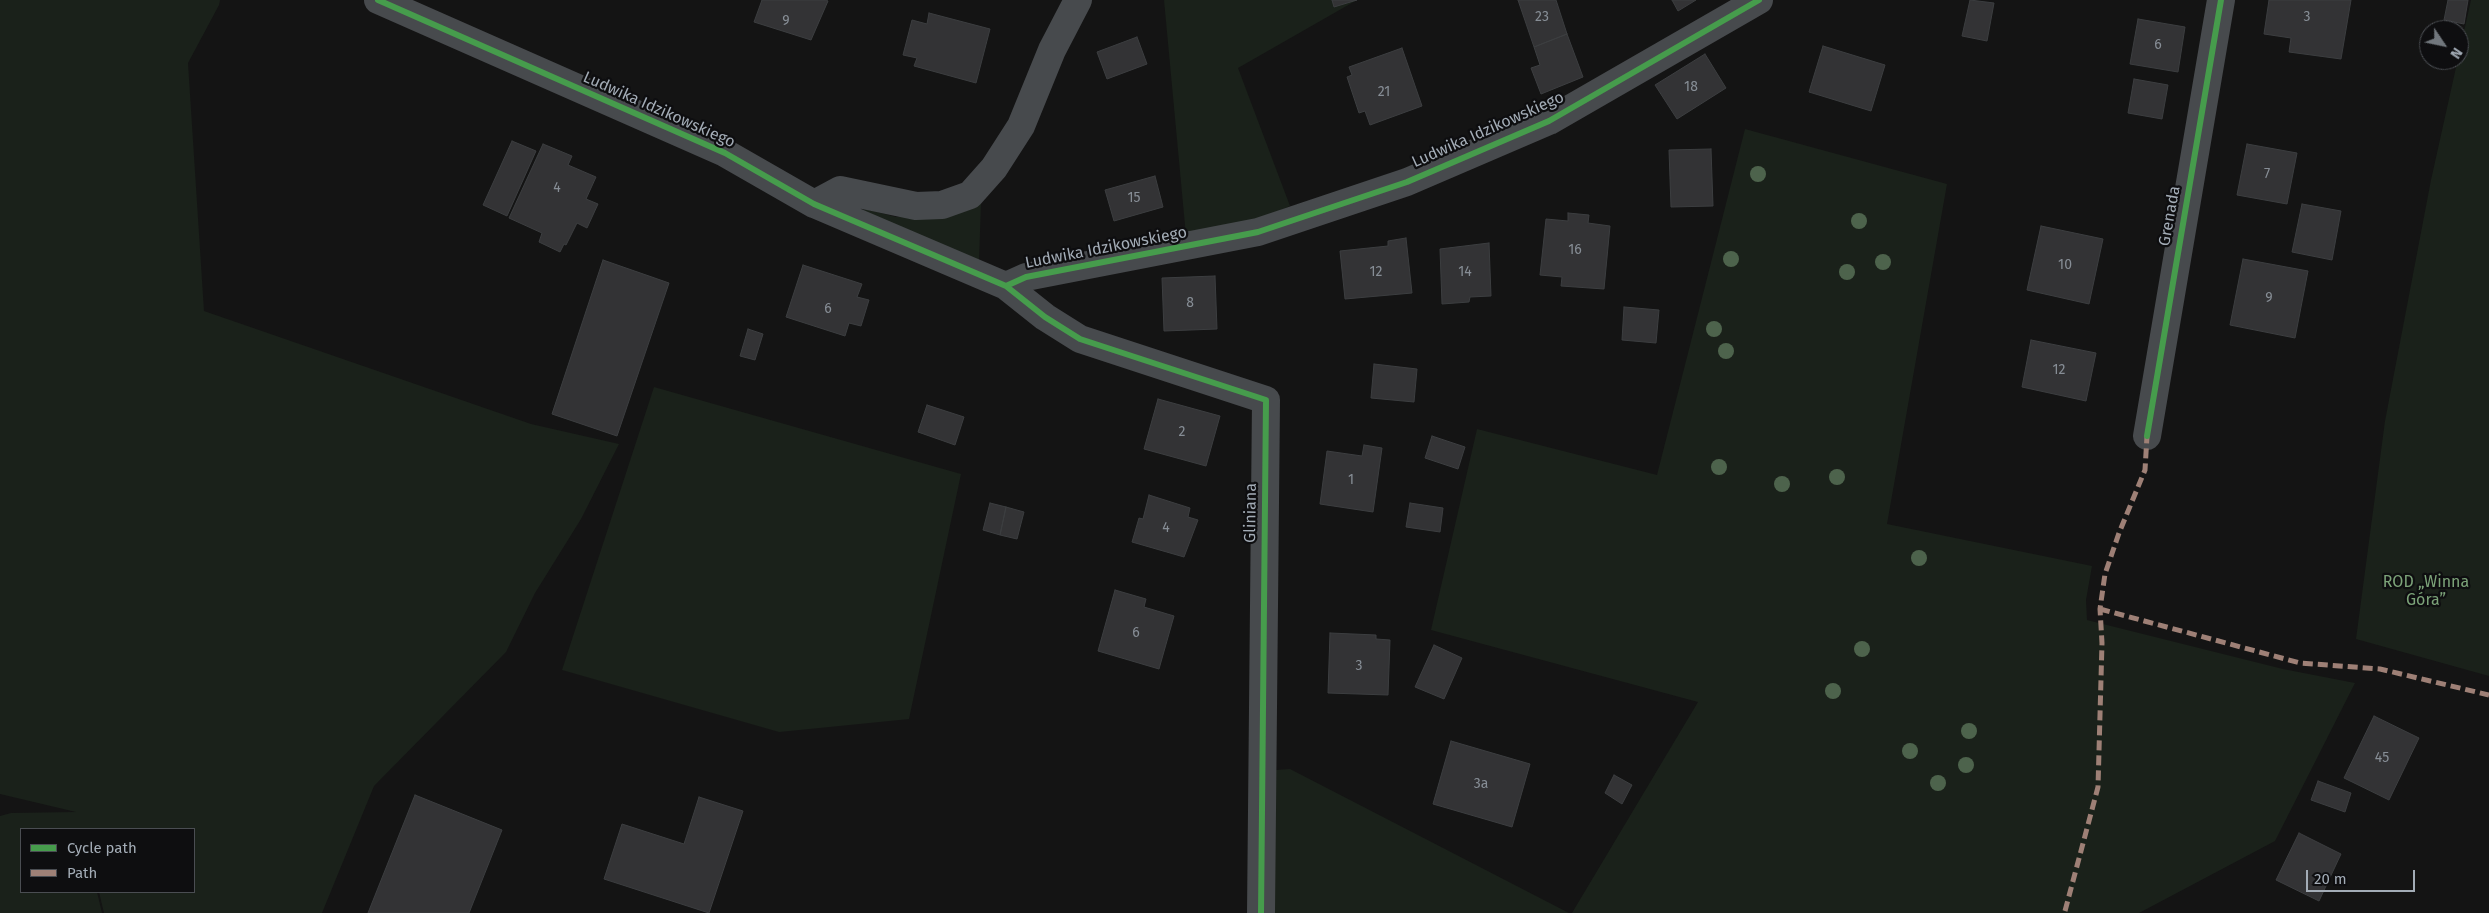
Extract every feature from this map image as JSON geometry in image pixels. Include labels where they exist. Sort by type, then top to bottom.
[{"type":"street","name":"Ludwika Idzikowskiego","points":[[378,0],[725,153],[814,204],[1006,286],[1026,276],[1258,232],[1407,182],[1549,121],[1759,0]]},
{"type":"street","points":[[814,204],[840,190],[916,206],[942,205],[970,195],[994,168],[1021,126],[1052,50],[1078,0]]},
{"type":"street","name":"Grenada","points":[[2147,436],[2221,0]]},
{"type":"street","name":"Gliniana","points":[[1006,286],[1045,317],[1080,339],[1266,400],[1261,913]]},
{"type":"green space","points":[[0,0],[220,0],[188,63],[204,311],[531,424],[619,444],[581,519],[535,593],[506,652],[374,786],[322,913],[104,913],[99,893],[195,893],[195,828],[20,828],[20,893],[97,893],[102,913],[0,913],[0,816],[11,813],[76,812],[0,794]]},
{"type":"green space","points":[[1164,0],[1357,0],[1238,68],[1290,206],[1258,220],[1186,236]]},
{"type":"green space","name":"ROD „Winna Góra”","points":[[2471,0],[2489,0],[2489,676],[2356,639],[2385,421],[2431,180],[2455,70],[2469,70],[2469,20],[2467,20]]},
{"type":"green space","points":[[1745,129],[1947,184],[1887,524],[2092,566],[2086,600],[2087,620],[2283,669],[2355,683],[2275,841],[2139,913],[1572,913],[1698,702],[1431,630],[1477,429],[1657,475]]},
{"type":"green space","points":[[981,202],[979,262],[854,211],[866,209],[896,217],[935,217]]},
{"type":"green space","points":[[654,387],[961,474],[909,719],[779,732],[562,670]]},
{"type":"green space","points":[[1290,769],[1569,913],[1272,913],[1276,770]]},
{"type":"building","points":[[762,0],[828,1],[811,40],[754,22]]},
{"type":"building","points":[[1332,0],[1357,0],[1334,7]]},
{"type":"building","points":[[1518,0],[1556,0],[1567,34],[1534,47]]},
{"type":"building","points":[[1672,0],[1696,0],[1678,11]]},
{"type":"building","points":[[1970,0],[1994,3],[1987,41],[1962,36]]},
{"type":"building","points":[[2269,0],[2351,0],[2341,59],[2289,52],[2291,38],[2264,34]]},
{"type":"building","points":[[2448,0],[2468,0],[2465,20],[2444,20]]},
{"type":"building","points":[[929,13],[990,29],[976,83],[914,66],[917,58],[903,55],[912,20],[927,24]]},
{"type":"building","points":[[2138,19],[2185,27],[2178,72],[2130,64]]},
{"type":"building","points":[[1567,34],[1583,77],[1541,94],[1531,68],[1540,65],[1534,47]]},
{"type":"building","points":[[1137,37],[1147,64],[1107,79],[1097,52]]},
{"type":"building","points":[[1823,46],[1885,65],[1871,111],[1809,92]]},
{"type":"building","points":[[1402,48],[1422,106],[1370,125],[1365,111],[1359,113],[1347,77],[1352,75],[1349,67]]},
{"type":"building","points":[[1705,54],[1726,88],[1677,119],[1655,85]]},
{"type":"building","points":[[2134,79],[2168,85],[2162,119],[2128,113]]},
{"type":"building","points":[[512,141],[536,151],[507,216],[483,205]]},
{"type":"building","points":[[543,144],[572,156],[568,165],[596,177],[586,199],[598,204],[587,228],[577,223],[566,245],[564,244],[560,252],[539,242],[542,233],[509,218]]},
{"type":"building","points":[[2247,144],[2297,153],[2287,204],[2237,195]]},
{"type":"building","points":[[1711,149],[1713,206],[1671,207],[1669,150]]},
{"type":"building","points":[[1155,176],[1163,207],[1114,221],[1105,190]]},
{"type":"building","points":[[2302,204],[2341,211],[2332,260],[2292,252]]},
{"type":"building","points":[[1568,213],[1589,215],[1588,223],[1610,226],[1604,289],[1561,286],[1562,277],[1540,275],[1546,219],[1568,221]]},
{"type":"building","points":[[2041,226],[2103,239],[2089,304],[2027,290]]},
{"type":"building","points":[[1406,238],[1412,293],[1345,299],[1340,251],[1388,246],[1388,241]]},
{"type":"building","points":[[1489,243],[1491,296],[1470,297],[1469,302],[1442,304],[1440,249]]},
{"type":"building","points":[[2243,259],[2308,271],[2295,338],[2230,325]]},
{"type":"building","points":[[603,260],[669,283],[617,436],[552,414]]},
{"type":"building","points":[[803,265],[862,284],[857,297],[869,300],[861,326],[849,323],[845,336],[786,317]]},
{"type":"building","points":[[1215,276],[1217,329],[1164,331],[1162,278]]},
{"type":"building","points":[[1624,307],[1659,310],[1656,343],[1622,340]]},
{"type":"building","points":[[748,329],[763,334],[755,360],[740,356]]},
{"type":"building","points":[[2031,340],[2096,353],[2086,401],[2022,387]]},
{"type":"building","points":[[1374,364],[1417,369],[1414,402],[1371,398]]},
{"type":"building","points":[[1158,399],[1220,416],[1206,466],[1144,449]]},
{"type":"building","points":[[927,405],[964,417],[955,445],[918,432]]},
{"type":"building","points":[[1432,436],[1465,447],[1458,469],[1425,458]]},
{"type":"building","points":[[1364,445],[1382,448],[1373,512],[1320,504],[1327,451],[1362,456]]},
{"type":"building","points":[[1149,495],[1190,508],[1188,517],[1198,520],[1184,557],[1132,542],[1139,518],[1143,519]]},
{"type":"building","points":[[990,503],[1006,507],[1000,535],[983,530]]},
{"type":"building","points":[[1410,503],[1443,508],[1440,532],[1406,527]]},
{"type":"building","points":[[1006,507],[1024,512],[1017,539],[1000,535]]},
{"type":"building","points":[[1115,590],[1146,599],[1144,607],[1174,616],[1159,669],[1098,651]]},
{"type":"building","points":[[1330,633],[1376,635],[1376,639],[1390,640],[1388,695],[1328,693]]},
{"type":"building","points":[[1434,645],[1462,658],[1444,699],[1415,687]]},
{"type":"building","points":[[2374,716],[2419,738],[2389,800],[2344,778]]},
{"type":"building","points":[[1451,741],[1530,764],[1512,827],[1433,804]]},
{"type":"building","points":[[1614,775],[1632,785],[1622,804],[1605,793]]},
{"type":"building","points":[[2318,781],[2351,793],[2345,812],[2311,800]]},
{"type":"building","points":[[415,795],[502,830],[469,913],[368,913]]},
{"type":"building","points":[[699,797],[743,811],[709,913],[604,879],[622,824],[684,844]]},
{"type":"building","points":[[2299,833],[2341,854],[2319,901],[2276,880]]},
{"type":"marked path","points":[[2065,911],[2098,787],[2102,643],[2100,609],[2105,574],[2119,533],[2145,470],[2147,436]]},
{"type":"marked path","points":[[2100,609],[2300,663],[2380,669],[2489,695]]},
{"type":"cycle path","points":[[378,0],[725,153],[814,204],[1006,286],[1026,277],[1258,232],[1407,182],[1549,121],[1759,0]]},
{"type":"cycle path","points":[[2147,436],[2221,0]]},
{"type":"cycle path","points":[[1006,286],[1045,317],[1080,339],[1266,400],[1261,913]]}]
